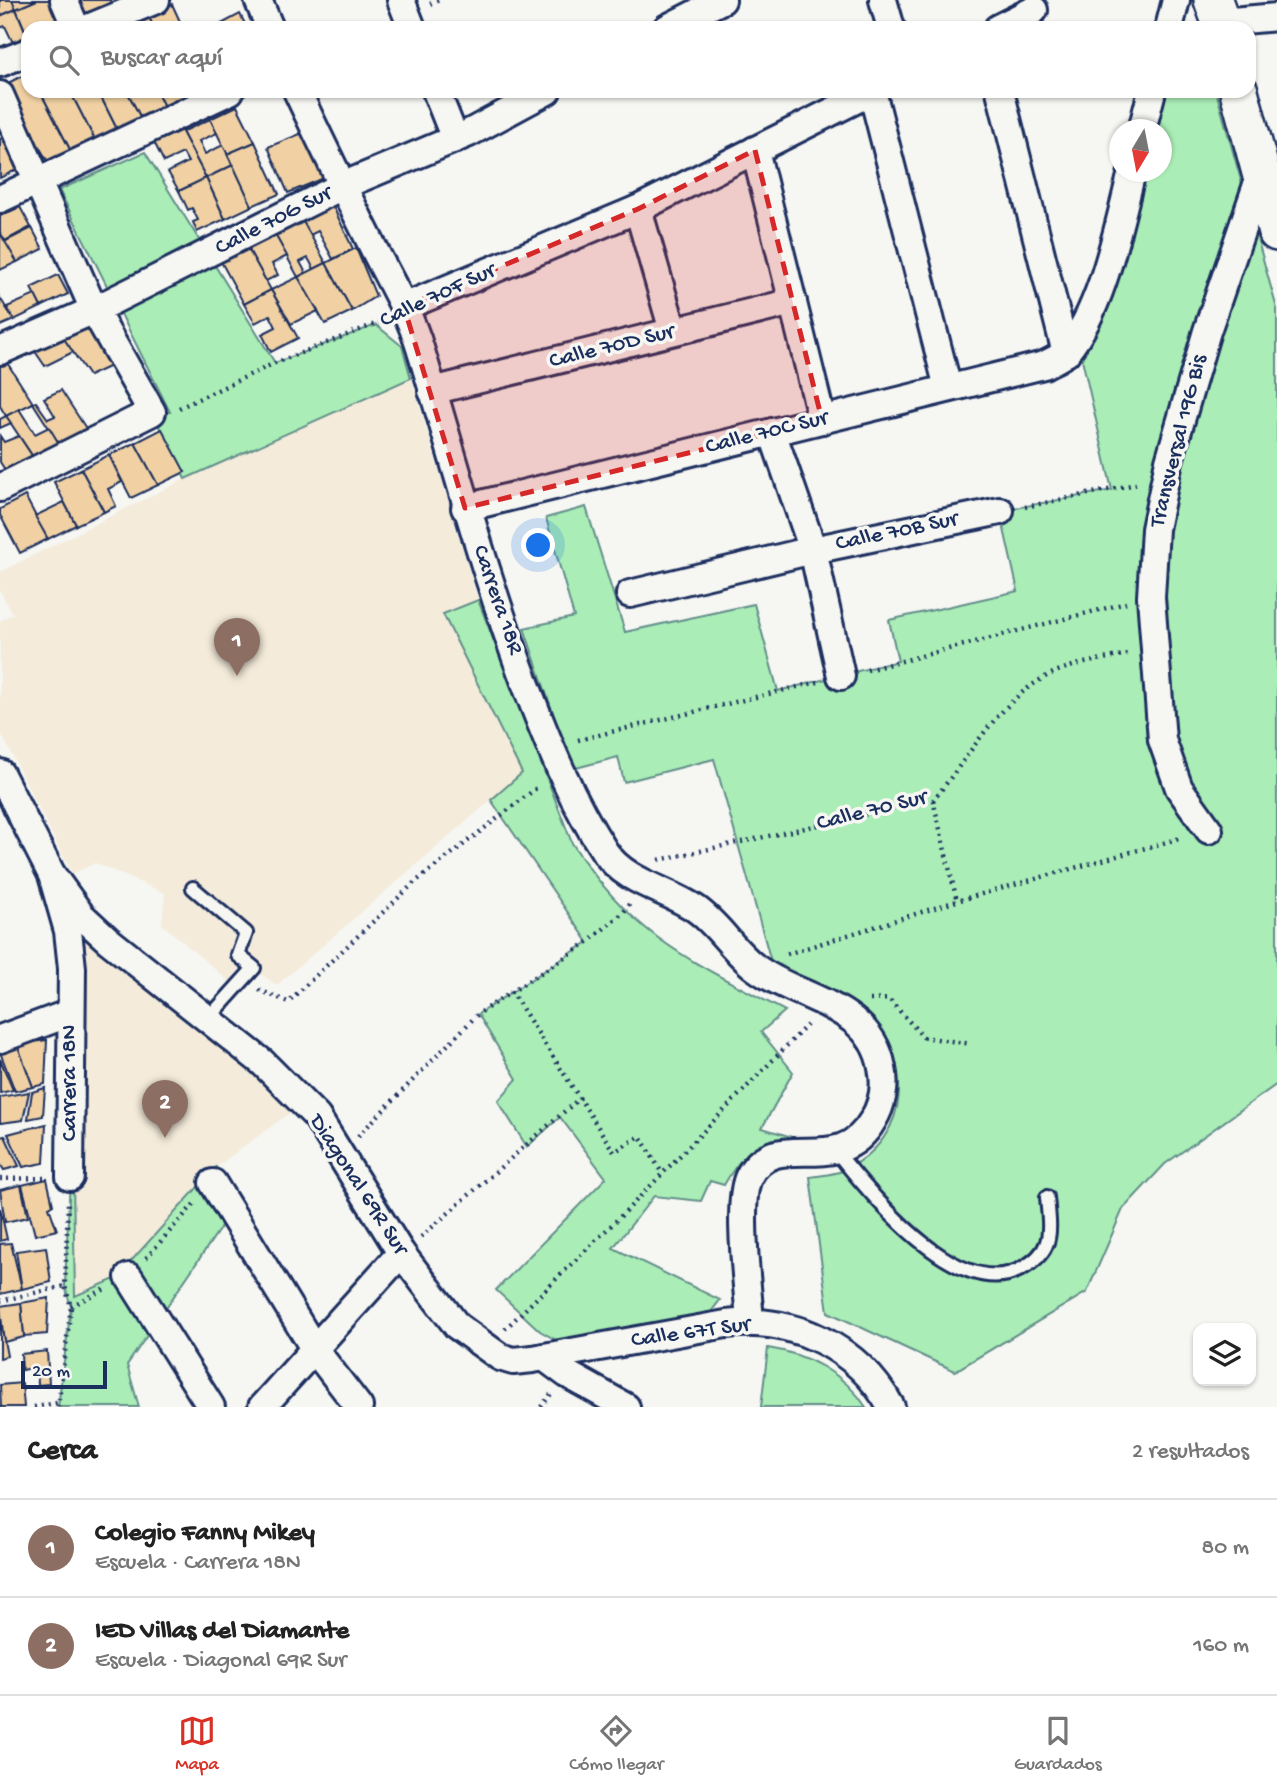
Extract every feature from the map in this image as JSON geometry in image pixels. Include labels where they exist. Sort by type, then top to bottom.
[{"type":"street","points":[[64,0],[73,21]]},
{"type":"street","points":[[105,21],[156,0]]},
{"type":"street","points":[[258,0],[267,21]]},
{"type":"street","points":[[401,0],[409,21]]},
{"type":"street","points":[[681,21],[722,0]]},
{"type":"street","points":[[883,0],[889,21]]},
{"type":"street","points":[[1170,21],[1176,0]]},
{"type":"street","points":[[1012,21],[1034,10]]},
{"type":"street","points":[[1219,17],[1277,17]]},
{"type":"street","points":[[0,63],[21,55]]},
{"type":"street","points":[[0,95],[94,310],[152,412],[0,488]]},
{"type":"street","points":[[0,198],[215,98]]},
{"type":"street","name":"Carrera 18R","points":[[300,98],[404,307],[432,391],[465,508],[512,648],[559,771],[607,855],[631,875],[695,908],[751,965],[781,986],[828,1003],[849,1015],[869,1037],[883,1074],[882,1100],[872,1123],[855,1142],[836,1151]]},
{"type":"street","points":[[439,98],[455,139]]},
{"type":"street","name":"Calle 70G Sur","points":[[0,351],[94,310],[342,186],[455,139],[534,98]]},
{"type":"street","name":"Calle 70F Sur","points":[[404,307],[638,209],[859,98]]},
{"type":"street","points":[[875,98],[948,388]]},
{"type":"street","points":[[1002,98],[1066,353]]},
{"type":"street","points":[[1145,119],[1150,98]]},
{"type":"street","points":[[1241,98],[1268,175],[1277,232]]},
{"type":"street","points":[[755,150],[822,419]]},
{"type":"street","name":"Transversal 19G Bis","points":[[1209,830],[1193,810],[1169,764],[1158,714],[1151,597],[1155,529],[1166,476],[1207,331],[1268,175]]},
{"type":"street","points":[[1066,353],[1094,301],[1129,182]]},
{"type":"street","points":[[638,209],[673,331]]},
{"type":"street","name":"Calle 70D Sur","points":[[432,391],[793,302]]},
{"type":"street","name":"Calle 70C Sur","points":[[465,508],[1044,365],[1066,353]]},
{"type":"street","points":[[772,432],[813,550],[841,676]]},
{"type":"street","name":"Calle 70B Sur","points":[[630,594],[813,550],[1000,512]]},
{"type":"street","name":"Carrera 18N","points":[[0,773],[52,875],[68,931],[72,968],[69,1177]]},
{"type":"street","name":"Diagonal 69R Sur","points":[[52,875],[81,915],[108,940],[208,1019],[293,1091],[317,1117],[401,1253],[457,1326],[485,1349],[513,1361],[544,1357]]},
{"type":"street","points":[[0,1039],[70,1013]]},
{"type":"street","points":[[750,1321],[743,1200],[748,1178],[756,1166],[775,1154],[836,1151]]},
{"type":"street","points":[[213,1183],[315,1350],[359,1407]]},
{"type":"street","points":[[262,1407],[401,1253]]},
{"type":"street","points":[[129,1277],[211,1407]]},
{"type":"street","name":"Calle 67T Sur","points":[[544,1357],[750,1321],[793,1328],[832,1345],[867,1371],[891,1407]]},
{"type":"street","points":[[544,1357],[567,1374],[626,1407]]},
{"type":"lane","points":[[193,888],[246,933],[238,956],[254,968],[208,1019]]},
{"type":"lane","points":[[836,1151],[877,1204],[910,1233],[957,1264],[986,1277],[1011,1274],[1037,1261],[1051,1237],[1047,1197]]},
{"type":"path","name":"Calle 70F Sur","points":[[152,412],[170,412],[275,363],[376,325],[404,307]]},
{"type":"path","points":[[1000,512],[1112,490],[1166,476]]},
{"type":"path","name":"Calle 70 Sur","points":[[631,875],[933,800],[990,726],[1020,694],[1047,676],[1154,646]]},
{"type":"path","points":[[242,983],[288,1002],[414,883],[559,771]]},
{"type":"path","points":[[933,800],[957,901]]},
{"type":"path","points":[[751,965],[957,901],[1209,830]]},
{"type":"path","points":[[340,1154],[478,1014],[588,942],[624,912],[631,875]]},
{"type":"path","points":[[511,991],[614,1152],[640,1136],[663,1174]]},
{"type":"path","points":[[485,1349],[663,1174],[828,1003],[889,999],[923,1037],[971,1044]]},
{"type":"path","points":[[401,1253],[581,1097]]},
{"type":"path","points":[[0,1179],[69,1177],[65,1286],[71,1307],[58,1405],[34,1407]]},
{"type":"path","points":[[71,1307],[129,1277],[213,1183]]},
{"type":"path","points":[[0,1301],[65,1286]]},
{"type":"highlighted area","points":[[755,150],[822,420],[465,508],[404,307],[638,209]]},
{"type":"shaded area","points":[[411,378],[478,600],[443,614],[522,773],[277,985],[243,963],[230,982],[162,924],[165,893],[95,863],[72,874],[0,731],[0,621],[13,614],[0,591],[0,572],[185,479]]},
{"type":"shaded area","points":[[70,931],[85,937],[223,1039],[295,1109],[216,1167],[115,1279],[74,1296]]},
{"type":"green space","points":[[1161,98],[1218,98],[1277,309],[1277,1084],[1165,1164],[1123,1209],[1087,1292],[955,1371],[828,1312],[810,1177],[842,1171],[866,1157],[884,1138],[894,1116],[899,1093],[897,1069],[889,1045],[875,1024],[854,1005],[826,991],[774,972],[714,759],[624,782],[618,757],[572,769],[524,628],[574,617],[546,518],[586,507],[625,632],[754,604],[778,691],[898,661],[889,620],[1018,591],[1000,511],[1112,490],[1082,359],[1097,329],[1126,241],[1141,182],[1172,182],[1172,119],[1156,119]]},
{"type":"green space","points":[[145,152],[275,363],[376,325],[402,346],[411,378],[185,479],[152,412],[170,412],[59,190]]},
{"type":"green space","points":[[478,600],[572,843],[594,875],[640,924],[692,961],[785,1011],[761,1032],[793,1072],[762,1128],[795,1138],[752,1150],[738,1164],[724,1185],[710,1181],[701,1201],[654,1196],[613,1248],[720,1300],[710,1313],[572,1349],[540,1331],[496,1290],[606,1178],[560,1117],[527,1147],[498,1101],[517,1079],[478,1014],[588,942],[491,800],[522,773],[443,614]]},
{"type":"green space","points":[[216,1167],[240,1199],[127,1365],[139,1407],[58,1407],[71,1307],[65,1286],[70,1177],[73,1180],[75,1296],[115,1279]]},
{"type":"green space","points":[[768,1348],[797,1355],[823,1367],[847,1384],[866,1407],[761,1407]]},
{"type":"building","points":[[0,0],[12,0],[16,9],[0,16]]},
{"type":"building","points":[[12,0],[37,0],[16,9]]},
{"type":"building","points":[[37,0],[52,0],[61,21],[21,21],[16,9]]},
{"type":"building","points":[[78,0],[110,0],[112,7],[86,18]]},
{"type":"building","points":[[172,4],[180,21],[151,21],[148,15]]},
{"type":"building","points":[[16,9],[21,21],[21,42],[14,45],[5,26],[0,28],[0,16]]},
{"type":"building","points":[[240,14],[244,21],[227,21]]},
{"type":"building","points":[[148,15],[151,21],[135,21]]},
{"type":"building","points":[[21,76],[21,98],[44,98],[73,155],[50,165],[23,120],[25,117],[9,87],[10,82]]},
{"type":"building","points":[[44,98],[74,98],[96,142],[73,155]]},
{"type":"building","points":[[74,98],[102,98],[118,131],[96,142]]},
{"type":"building","points":[[102,98],[131,98],[143,122],[118,131]]},
{"type":"building","points":[[131,98],[160,98],[165,108],[143,122]]},
{"type":"building","points":[[160,98],[189,98],[166,110]]},
{"type":"building","points":[[237,106],[255,142],[227,154],[210,119]]},
{"type":"building","points":[[210,119],[217,133],[199,141],[205,154],[223,145],[233,165],[206,178],[182,132]]},
{"type":"building","points":[[181,130],[206,178],[179,191],[168,172],[188,162],[183,153],[164,162],[154,142]]},
{"type":"building","points":[[305,132],[324,178],[288,193],[268,147]]},
{"type":"building","points":[[6,136],[22,167],[0,178],[0,139]]},
{"type":"building","points":[[255,142],[279,194],[252,206],[227,154]]},
{"type":"building","points":[[233,165],[252,206],[225,219],[206,178]]},
{"type":"building","points":[[206,178],[225,219],[197,232],[193,222],[198,220],[192,208],[188,210],[179,191]]},
{"type":"building","points":[[331,202],[353,249],[333,259],[318,231],[310,235],[301,218]]},
{"type":"building","points":[[20,207],[31,227],[5,241],[0,232],[0,216]]},
{"type":"building","points":[[301,218],[326,263],[314,269],[308,258],[300,262],[306,273],[298,277],[273,231]]},
{"type":"building","points":[[32,228],[43,249],[17,262],[4,242]]},
{"type":"building","points":[[273,231],[287,256],[272,264],[278,275],[266,281],[246,245]]},
{"type":"building","points":[[0,233],[17,262],[0,270]]},
{"type":"building","points":[[246,245],[271,290],[244,304],[219,258]]},
{"type":"building","points":[[356,248],[376,296],[352,311],[326,263]]},
{"type":"building","points":[[326,263],[352,311],[325,324],[298,277]]},
{"type":"building","points":[[58,275],[68,294],[41,307],[31,288]]},
{"type":"building","points":[[298,277],[318,311],[291,324],[271,290]]},
{"type":"building","points":[[271,290],[298,338],[271,352],[262,334],[276,327],[270,315],[255,323],[244,304]]},
{"type":"building","points":[[35,295],[41,307],[14,320],[7,307]]},
{"type":"building","points":[[0,298],[14,320],[0,326]]},
{"type":"building","points":[[87,320],[117,363],[89,376],[60,333]]},
{"type":"building","points":[[60,333],[73,352],[45,366],[32,347]]},
{"type":"building","points":[[6,361],[33,403],[6,416],[0,406],[0,364]]},
{"type":"building","points":[[61,390],[89,433],[61,447],[33,403],[36,402],[48,419],[55,416],[44,398]]},
{"type":"building","points":[[19,409],[35,434],[49,427],[61,447],[35,460],[6,416]]},
{"type":"building","points":[[6,416],[11,423],[0,428],[0,419]]},
{"type":"building","points":[[162,429],[185,472],[158,485],[135,443]]},
{"type":"building","points":[[0,436],[4,442],[19,436],[35,460],[7,473],[0,462]]},
{"type":"building","points":[[135,443],[158,485],[131,498],[109,455]]},
{"type":"building","points":[[109,455],[122,482],[108,489],[116,506],[104,512],[81,469]]},
{"type":"building","points":[[81,469],[104,512],[76,525],[54,482]]},
{"type":"building","points":[[25,496],[48,539],[20,553],[0,515],[0,509]]},
{"type":"building","points":[[64,502],[76,525],[48,539],[35,516]]},
{"type":"building","points":[[47,1040],[45,1084],[33,1087],[17,1044]]},
{"type":"building","points":[[0,1043],[17,1044],[33,1087],[15,1091],[0,1052]]},
{"type":"building","points":[[0,1059],[13,1090],[0,1093]]},
{"type":"building","points":[[45,1088],[43,1116],[28,1119],[32,1092]]},
{"type":"building","points":[[29,1092],[23,1120],[0,1123],[0,1097]]},
{"type":"building","points":[[46,1124],[44,1163],[23,1167],[8,1134]]},
{"type":"building","points":[[5,1136],[19,1166],[4,1170],[0,1164],[0,1137]]},
{"type":"building","points":[[47,1179],[53,1205],[49,1207],[57,1230],[35,1235],[22,1185]]},
{"type":"building","points":[[21,1185],[28,1217],[5,1222],[0,1190]]},
{"type":"building","points":[[0,1208],[7,1239],[0,1241]]},
{"type":"building","points":[[11,1243],[22,1289],[0,1294],[0,1244]]},
{"type":"building","points":[[46,1247],[51,1282],[22,1289],[16,1251]]},
{"type":"building","points":[[49,1298],[47,1334],[24,1336],[21,1303]]},
{"type":"building","points":[[21,1303],[24,1337],[4,1342],[0,1306]]},
{"type":"building","points":[[0,1319],[7,1356],[0,1358]]},
{"type":"building","points":[[47,1351],[49,1384],[38,1385],[37,1367],[22,1370],[21,1354]]},
{"type":"building","points":[[22,1383],[24,1407],[1,1407],[0,1385]]},
{"type":"place","name":"Colegio Fanny Mikey","points":[[237,676]]},
{"type":"place","name":"IED Villas del Diamante","points":[[165,1138]]}]
